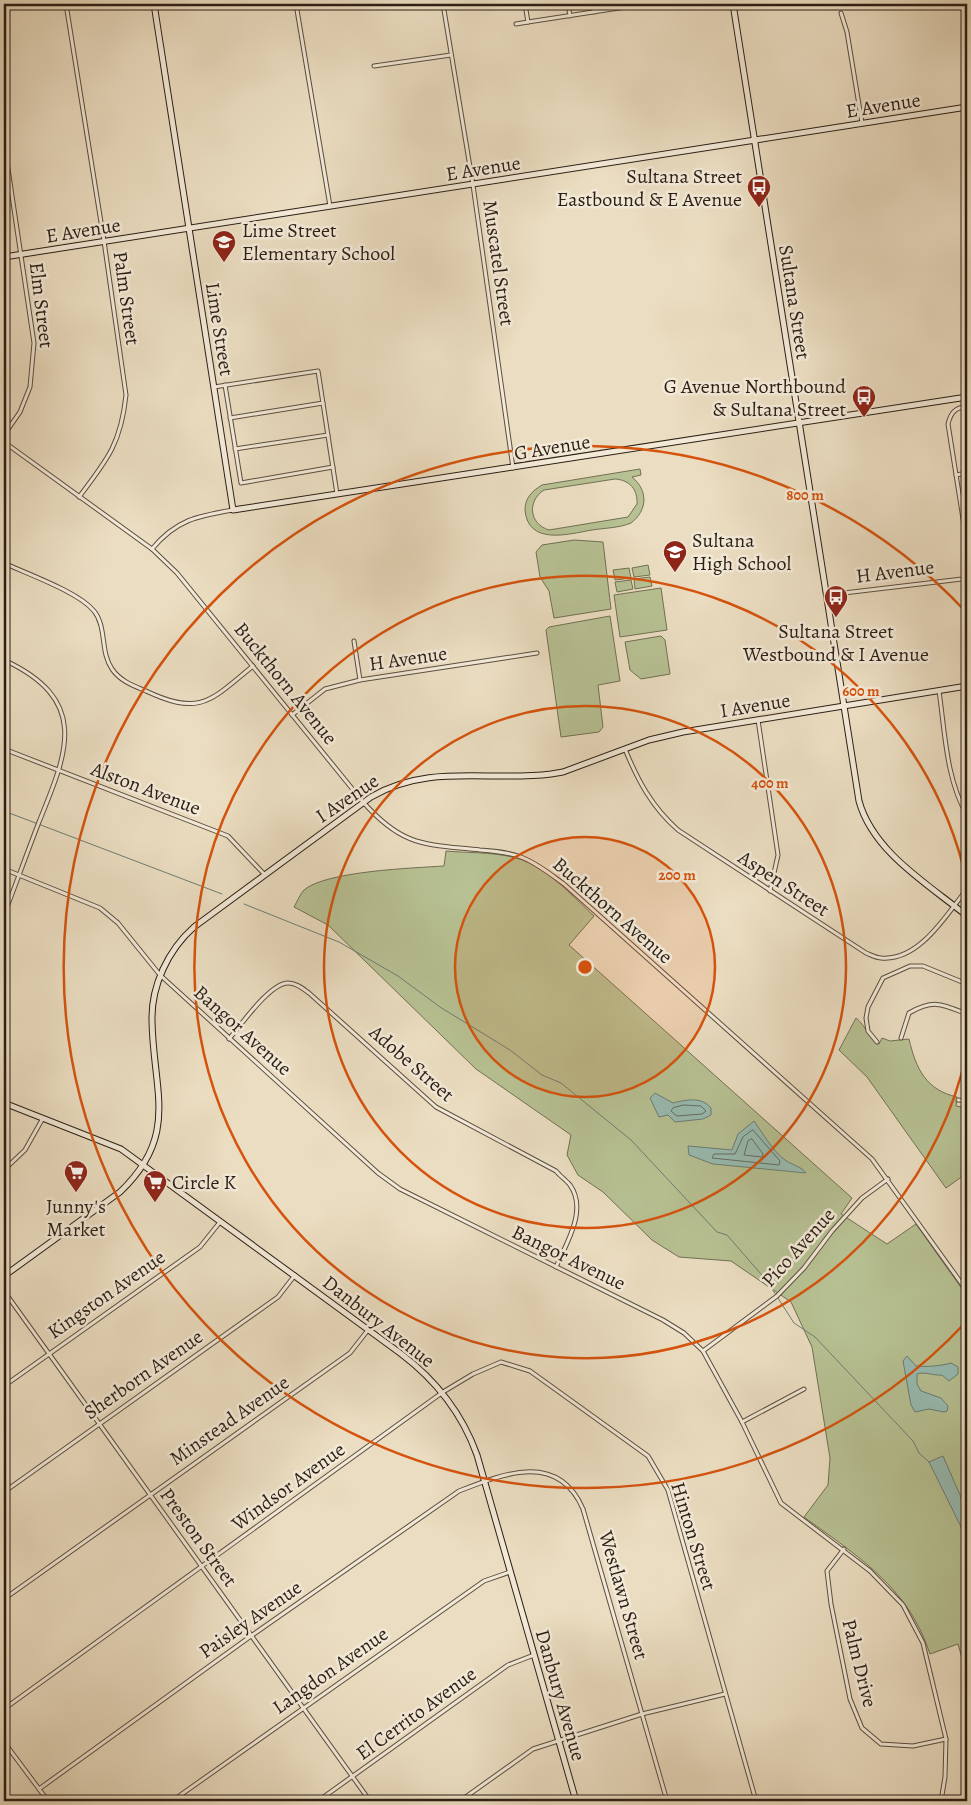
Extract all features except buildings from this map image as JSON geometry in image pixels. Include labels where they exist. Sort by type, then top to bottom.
[{"type":"street","name":"Palm Street","points":[[66,4],[104,241],[126,395],[118,440],[106,462],[79,496]]},
{"type":"street","name":"Lime Street","points":[[154,4],[233,510]]},
{"type":"street","points":[[296,4],[330,206]]},
{"type":"street","name":"Muscatel Street","points":[[443,4],[473,185],[514,468]]},
{"type":"street","points":[[525,4],[528,22]]},
{"type":"street","points":[[568,4],[570,16]]},
{"type":"street","points":[[593,4],[594,12]]},
{"type":"street","points":[[516,24],[645,4]]},
{"type":"street","name":"Sultana Street","points":[[733,4],[862,812],[873,834],[889,852],[967,916]]},
{"type":"street","points":[[841,13],[847,32],[862,124]]},
{"type":"street","points":[[374,66],[451,54]]},
{"type":"street","name":"E Avenue","points":[[4,257],[190,230],[330,206],[754,142],[967,107]]},
{"type":"street","name":"Elm Street","points":[[4,142],[34,343],[34,364],[30,387],[20,412],[4,435]]},
{"type":"street","points":[[214,387],[318,371],[338,495]]},
{"type":"street","points":[[225,386],[241,483],[333,467]]},
{"type":"street","name":"G Avenue","points":[[152,549],[165,534],[179,524],[200,516],[967,397]]},
{"type":"street","points":[[230,418],[323,403]]},
{"type":"street","points":[[967,406],[957,408],[950,414],[948,424],[967,531]]},
{"type":"street","points":[[235,449],[328,435]]},
{"type":"street","name":"Buckthorn Avenue","points":[[4,442],[152,549],[177,573],[363,802],[387,827],[409,839],[434,845],[510,854],[543,868],[568,888],[872,1159],[967,1291]]},
{"type":"street","points":[[956,474],[967,473]]},
{"type":"street","points":[[4,564],[84,600],[96,612],[111,668],[124,681],[166,701],[193,705],[214,698],[253,666]]},
{"type":"street","name":"H Avenue","points":[[827,595],[962,579],[967,576]]},
{"type":"street","points":[[354,641],[360,680]]},
{"type":"street","name":"H Avenue","points":[[292,715],[325,689],[360,680],[537,654]]},
{"type":"street","points":[[4,660],[25,670],[43,684],[55,700],[63,719],[66,743],[60,771],[4,915]]},
{"type":"street","name":"I Avenue","points":[[4,1276],[120,1192],[143,1164],[155,1140],[160,1117],[160,1090],[152,1023],[153,1000],[160,975],[170,955],[186,934],[363,802],[388,788],[414,778],[444,775],[550,774],[563,772],[668,735],[967,686]]},
{"type":"street","points":[[939,691],[952,778],[958,800],[967,815]]},
{"type":"street","points":[[758,720],[778,855],[770,891]]},
{"type":"street","name":"Alston Avenue","points":[[4,749],[228,836],[265,875]]},
{"type":"street","name":"Aspen Street","points":[[624,749],[638,779],[663,817],[698,846],[866,953],[882,958],[898,956],[914,950],[967,889]]},
{"type":"street","name":"Bangor Avenue","points":[[4,869],[100,908],[118,923],[160,975],[378,1173],[400,1189],[663,1320],[684,1334],[703,1351],[742,1422],[768,1480],[781,1503],[870,1570],[903,1605],[923,1644],[946,1739],[945,1777],[941,1801]]},
{"type":"street","points":[[878,1042],[868,1031],[866,1018],[868,1007],[883,978],[910,966],[923,966],[967,984]]},
{"type":"street","name":"Adobe Street","points":[[229,1039],[272,989],[285,983],[296,984],[309,993],[436,1107],[556,1171],[570,1185],[576,1196],[577,1210],[574,1226],[556,1267]]},
{"type":"street","points":[[901,1038],[909,1013],[923,1005],[943,1004],[967,1014]]},
{"type":"street","points":[[958,1100],[967,1101]]},
{"type":"street","name":"Danbury Avenue","points":[[4,1103],[121,1149],[410,1360],[443,1392],[467,1430],[484,1481],[576,1801]]},
{"type":"street","points":[[4,1170],[26,1150],[43,1118]]},
{"type":"street","name":"Pico Avenue","points":[[703,1351],[777,1296],[804,1268],[832,1231],[862,1198],[888,1179]]},
{"type":"street","name":"Kingston Avenue","points":[[4,1386],[200,1246],[220,1222]]},
{"type":"street","name":"Sherborn Avenue","points":[[4,1492],[278,1297],[295,1275]]},
{"type":"street","name":"Preston Street","points":[[4,1290],[47,1354],[370,1801]]},
{"type":"street","name":"Minstead Avenue","points":[[4,1599],[350,1352],[368,1330]]},
{"type":"street","name":"Hinton Street","points":[[443,1392],[473,1374],[501,1362],[530,1371],[648,1456],[668,1490],[756,1801]]},
{"type":"street","points":[[742,1422],[804,1389]]},
{"type":"street","name":"Windsor Avenue","points":[[4,1709],[443,1392]]},
{"type":"street","name":"Westlawn Street","points":[[484,1481],[514,1472],[536,1472],[552,1476],[575,1494],[586,1516],[667,1801]]},
{"type":"street","name":"Paisley Avenue","points":[[39,1789],[251,1636],[459,1491],[484,1481]]},
{"type":"street","name":"Palm Drive","points":[[844,1549],[827,1571],[831,1604],[850,1699],[862,1728],[881,1744],[913,1746],[946,1739]]},
{"type":"street","name":"Langdon Avenue","points":[[172,1801],[484,1581],[510,1572]]},
{"type":"street","name":"El Cerrito Avenue","points":[[318,1801],[508,1665],[534,1655]]},
{"type":"street","points":[[460,1801],[533,1749],[642,1714],[725,1694]]},
{"type":"street","points":[[4,1742],[48,1801]]},
{"type":"green space","points":[[640,469],[641,475],[632,477],[641,488],[644,501],[643,507],[631,523],[622,526],[561,535],[541,533],[534,529],[528,521],[525,510],[526,502],[530,495],[542,485]],"holes":[[[615,479],[629,484],[636,494],[637,504],[628,517],[549,530],[542,527],[534,518],[533,506],[535,500],[544,490]]]},
{"type":"green space","points":[[574,540],[603,542],[611,609],[554,618],[549,591],[540,577],[536,552],[542,545]]},
{"type":"green space","points":[[648,565],[650,575],[634,577],[632,568]]},
{"type":"green space","points":[[629,568],[631,578],[615,580],[613,570]]},
{"type":"green space","points":[[650,577],[652,586],[635,589],[634,579]]},
{"type":"green space","points":[[631,580],[633,589],[617,592],[615,582]]},
{"type":"green space","points":[[661,588],[667,630],[620,637],[614,595]]},
{"type":"green space","points":[[610,616],[620,681],[598,685],[603,727],[599,732],[561,737],[546,630],[549,627]]},
{"type":"green space","points":[[661,636],[665,640],[670,674],[641,679],[630,670],[625,642]]},
{"type":"green space","points":[[446,851],[488,853],[512,857],[535,866],[556,881],[594,916],[569,945],[852,1198],[841,1214],[887,1244],[916,1224],[967,1296],[967,1676],[958,1644],[930,1654],[918,1626],[894,1591],[866,1564],[804,1517],[828,1485],[830,1458],[812,1347],[791,1302],[731,1261],[679,1257],[652,1240],[603,1192],[578,1175],[567,1155],[571,1135],[476,1069],[328,925],[294,907],[304,890],[315,884],[350,875],[392,869],[444,866]]},
{"type":"green space","points":[[856,1018],[879,1044],[882,1038],[890,1041],[909,1039],[915,1060],[924,1077],[937,1089],[957,1097],[956,1106],[967,1108],[967,1173],[946,1188],[867,1077],[839,1050]]},
{"type":"water","points":[[655,1093],[673,1103],[698,1100],[711,1108],[711,1115],[703,1119],[675,1122],[668,1115],[659,1117],[650,1098]]},
{"type":"water","points":[[754,1121],[780,1156],[806,1173],[713,1164],[689,1155],[688,1146],[732,1150],[738,1134]]},
{"type":"water","points":[[907,1356],[916,1366],[934,1366],[951,1363],[958,1367],[958,1374],[949,1381],[942,1375],[917,1374],[917,1384],[921,1391],[941,1398],[948,1406],[947,1411],[929,1409],[915,1412],[911,1405],[903,1361]]},
{"type":"water","points":[[943,1456],[967,1511],[967,1539],[929,1462]]},
{"type":"waterway","points":[[4,811],[222,894]]},
{"type":"waterway","points":[[244,904],[339,942],[398,976],[440,1007],[510,1050],[542,1075],[561,1083],[631,1140],[717,1232],[727,1235],[767,1281],[794,1323],[815,1337],[913,1441],[919,1453],[929,1462]]},
{"type":"place","name":"Sultana Street Eastbound & E Avenue","points":[[759,208]]},
{"type":"place","name":"Lime Street Elementary School","points":[[224,263]]},
{"type":"place","name":"G Avenue Northbound & Sultana Street","points":[[864,418]]},
{"type":"place","name":"Sultana High School","points":[[675,573]]},
{"type":"place","name":"Sultana Street Westbound & I Avenue","points":[[836,618]]},
{"type":"place","name":"Junny's Market","points":[[76,1193]]},
{"type":"place","name":"Circle K","points":[[155,1203]]}]
